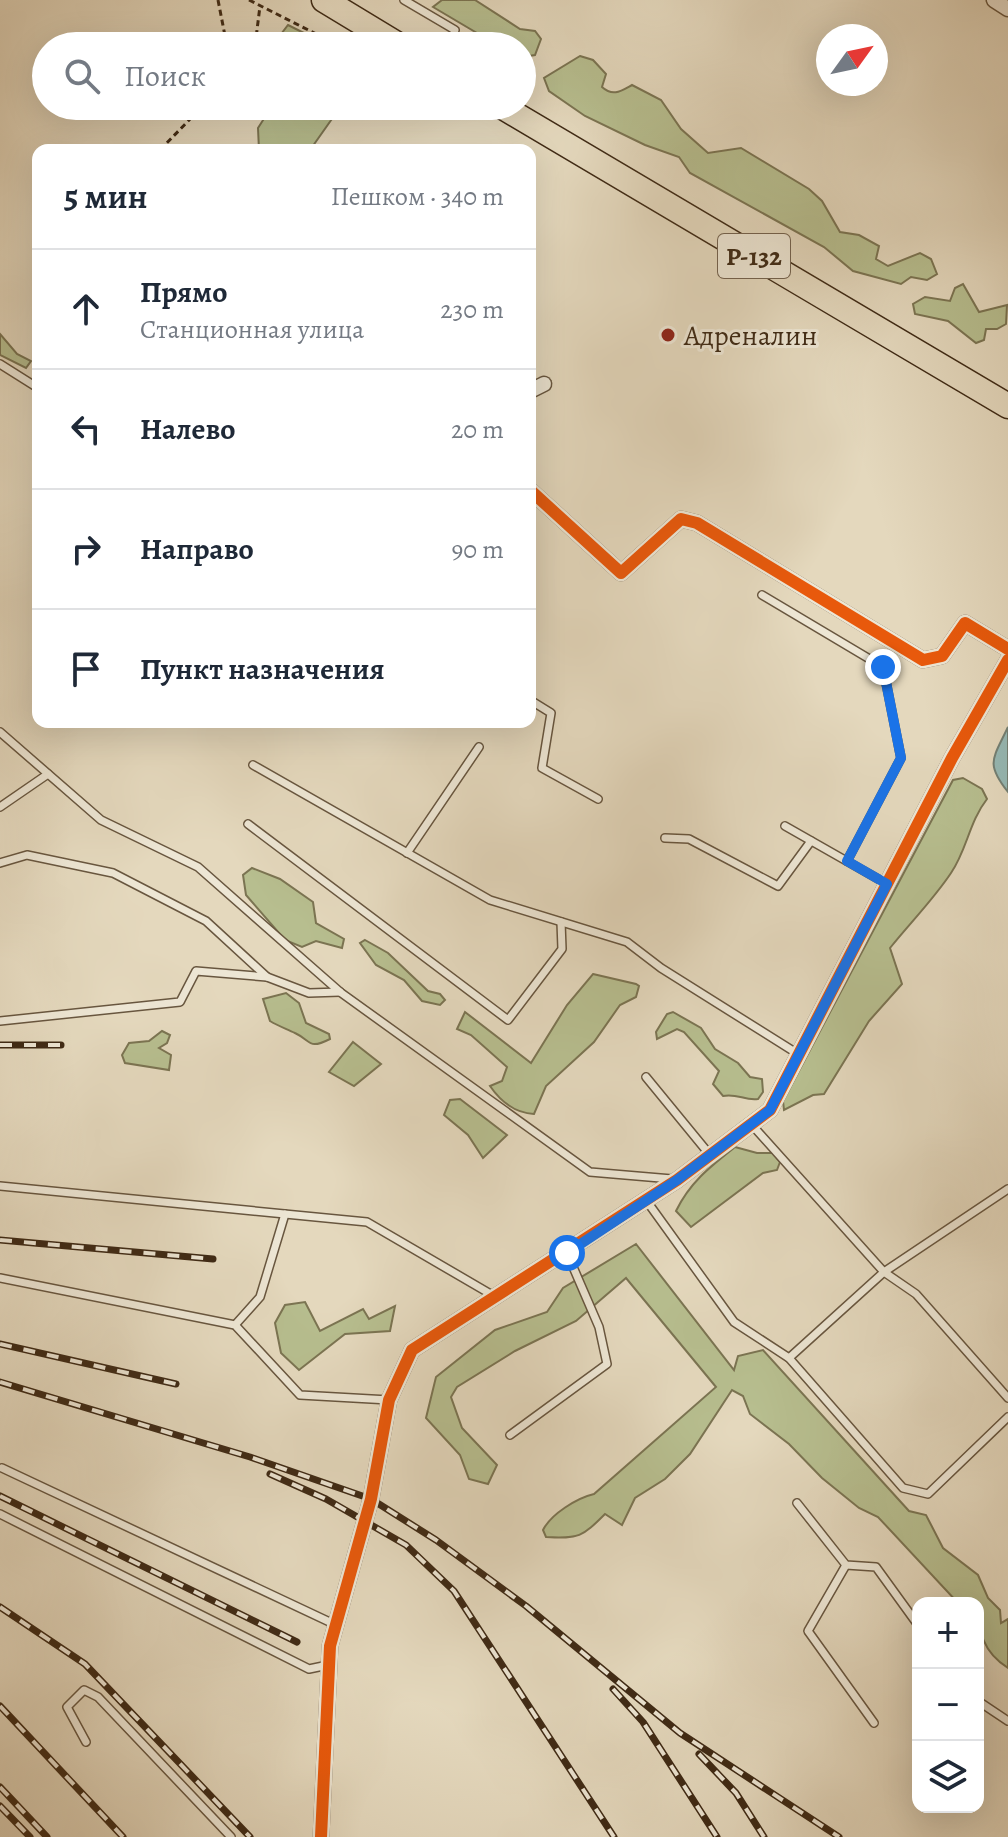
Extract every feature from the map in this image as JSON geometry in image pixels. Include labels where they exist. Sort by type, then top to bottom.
[{"type":"highway","points":[[324,0],[377,32]]},
{"type":"highway","name":"Р-132","points":[[525,120],[1008,406]]},
{"type":"street","points":[[994,0],[1008,9]]},
{"type":"street","points":[[536,495],[621,573],[681,519],[697,523],[923,660],[942,656],[965,623],[1008,649]]},
{"type":"street","points":[[321,1837],[329,1665],[336,1625],[371,1499],[389,1400],[412,1350],[677,1180],[770,1110],[1008,660]]},
{"type":"lane","points":[[404,0],[454,32]]},
{"type":"lane","points":[[0,364],[32,384]]},
{"type":"lane","points":[[762,595],[883,667],[901,758],[847,861]]},
{"type":"lane","points":[[536,704],[551,713],[542,768],[598,799]]},
{"type":"lane","points":[[0,732],[101,820],[198,867],[340,992],[590,1172],[677,1180]]},
{"type":"lane","points":[[407,853],[479,747]]},
{"type":"lane","points":[[253,765],[490,900],[627,942],[798,1054]]},
{"type":"lane","points":[[0,807],[48,774]]},
{"type":"lane","points":[[248,824],[508,1020],[562,949],[561,922]]},
{"type":"lane","points":[[785,826],[887,884]]},
{"type":"lane","points":[[665,838],[689,839],[778,886],[811,841]]},
{"type":"lane","points":[[0,863],[27,855],[113,873],[206,921],[267,977]]},
{"type":"lane","points":[[0,1021],[180,1002],[196,971],[267,977],[309,993],[340,992]]},
{"type":"lane","points":[[646,1077],[710,1155]]},
{"type":"lane","points":[[752,1125],[884,1272],[916,1294],[1008,1398]]},
{"type":"lane","points":[[0,1186],[367,1222],[496,1297]]},
{"type":"lane","points":[[789,1358],[884,1272],[1008,1189]]},
{"type":"lane","points":[[646,1200],[734,1322],[789,1358],[903,1488],[928,1494],[1008,1417]]},
{"type":"lane","points":[[235,1325],[260,1297],[285,1214]]},
{"type":"lane","points":[[510,1435],[607,1364],[599,1327],[567,1253]]},
{"type":"lane","points":[[0,1278],[235,1325],[300,1395],[389,1400]]},
{"type":"lane","points":[[2,1468],[336,1625]]},
{"type":"lane","points":[[797,1503],[846,1565],[876,1567],[912,1617]]},
{"type":"lane","points":[[0,1514],[309,1669],[329,1665]]},
{"type":"lane","points":[[846,1565],[808,1631],[874,1723]]},
{"type":"lane","points":[[86,1742],[67,1707],[84,1690],[98,1697],[231,1837]]},
{"type":"lane","points":[[984,1705],[1008,1721]]},
{"type":"path","points":[[218,0],[224,32]]},
{"type":"path","points":[[249,0],[313,32]]},
{"type":"path","points":[[257,32],[260,6]]},
{"type":"path","points":[[166,144],[189,120]]},
{"type":"green space","points":[[442,0],[475,0],[520,29],[536,32],[475,32],[433,7]]},
{"type":"green space","points":[[288,25],[302,32],[283,32]]},
{"type":"green space","points":[[536,32],[541,39],[536,52]]},
{"type":"green space","points":[[580,56],[593,60],[606,74],[602,87],[606,90],[617,92],[632,85],[661,100],[681,129],[708,153],[741,148],[809,189],[822,201],[840,232],[859,235],[879,246],[876,259],[888,266],[920,253],[931,259],[937,274],[927,280],[911,277],[901,284],[853,271],[824,247],[690,173],[679,157],[645,145],[585,116],[549,91],[544,78]]},
{"type":"green space","points":[[263,120],[331,120],[314,144],[259,144],[258,128]]},
{"type":"green space","points":[[963,284],[979,312],[1007,305],[1006,324],[997,329],[986,329],[984,340],[976,343],[948,321],[915,314],[913,304],[925,297],[950,301],[955,288]]},
{"type":"green space","points":[[0,334],[17,354],[31,361],[26,368],[0,355]]},
{"type":"green space","points":[[963,778],[982,789],[987,799],[951,873],[890,948],[902,984],[869,1021],[824,1094],[813,1095],[784,1110],[783,1101],[953,780]]},
{"type":"green space","points":[[252,868],[280,879],[313,902],[316,923],[344,939],[342,948],[316,941],[302,947],[285,940],[246,895],[243,875]]},
{"type":"green space","points":[[365,940],[388,953],[428,991],[440,994],[445,1000],[440,1005],[422,1001],[404,980],[376,965],[360,943]]},
{"type":"green space","points":[[593,974],[636,984],[639,986],[636,997],[620,1005],[594,1042],[546,1086],[534,1114],[509,1106],[490,1086],[502,1081],[507,1067],[471,1035],[457,1029],[465,1012],[531,1063],[567,1005]]},
{"type":"green space","points":[[286,993],[299,1003],[306,1023],[329,1034],[330,1039],[314,1044],[270,1021],[263,999]]},
{"type":"green space","points":[[673,1012],[701,1028],[715,1049],[738,1063],[750,1077],[762,1079],[763,1092],[758,1099],[723,1096],[713,1084],[719,1071],[684,1032],[677,1029],[657,1039],[656,1032],[667,1014]]},
{"type":"green space","points":[[162,1031],[170,1035],[167,1043],[159,1048],[171,1055],[169,1070],[125,1063],[122,1055],[129,1043],[149,1041]]},
{"type":"green space","points":[[353,1042],[381,1064],[354,1086],[329,1072]]},
{"type":"green space","points":[[460,1099],[507,1135],[483,1158],[468,1135],[444,1115],[450,1100]]},
{"type":"green space","points":[[735,1147],[757,1153],[773,1153],[780,1162],[777,1170],[763,1173],[691,1227],[676,1211],[702,1175]]},
{"type":"green space","points":[[636,1244],[734,1370],[738,1356],[763,1350],[909,1511],[926,1515],[943,1548],[978,1575],[988,1598],[1000,1610],[1001,1623],[1008,1619],[1008,1668],[993,1655],[984,1640],[984,1597],[952,1597],[878,1517],[859,1508],[822,1478],[789,1444],[750,1414],[743,1396],[732,1390],[690,1454],[665,1479],[635,1498],[622,1525],[605,1514],[579,1535],[546,1537],[543,1530],[558,1513],[594,1494],[716,1387],[626,1278],[576,1321],[515,1351],[457,1387],[451,1397],[462,1428],[497,1465],[488,1484],[469,1479],[460,1455],[426,1418],[436,1377],[495,1330],[547,1312],[563,1288]]},
{"type":"green space","points":[[305,1302],[320,1331],[363,1309],[369,1319],[395,1306],[390,1331],[345,1334],[299,1370],[281,1353],[275,1323],[285,1305]]},
{"type":"water","points":[[1008,727],[1008,792],[996,774],[994,761]]},
{"type":"railway","points":[[0,1045],[61,1045]]},
{"type":"railway","points":[[0,1240],[213,1259]]},
{"type":"railway","points":[[0,1344],[176,1384]]},
{"type":"railway","points":[[0,1382],[250,1457],[371,1499],[436,1540],[526,1606],[680,1733],[839,1837]]},
{"type":"railway","points":[[270,1474],[326,1499],[406,1545],[454,1591],[614,1837]]},
{"type":"railway","points":[[0,1496],[297,1642]]},
{"type":"railway","points":[[0,1607],[85,1664],[250,1837]]},
{"type":"railway","points":[[613,1689],[643,1722],[717,1837]]},
{"type":"railway","points":[[0,1706],[123,1837]]},
{"type":"railway","points":[[699,1754],[736,1793],[764,1837]]},
{"type":"railway","points":[[0,1787],[47,1837]]},
{"type":"railway","points":[[0,1806],[30,1837]]},
{"type":"cycle path","points":[[536,495],[621,573],[681,519],[697,523],[923,660],[942,656],[965,623],[1008,649]]},
{"type":"cycle path","points":[[321,1837],[330,1646],[371,1499],[389,1400],[412,1350],[677,1180],[770,1110],[952,758],[1008,660]]},
{"type":"place","name":"Адреналин","points":[[668,335]]},
{"type":"route","points":[[567,1253],[677,1180],[770,1110],[887,884],[847,861],[901,758],[883,667]]}]
